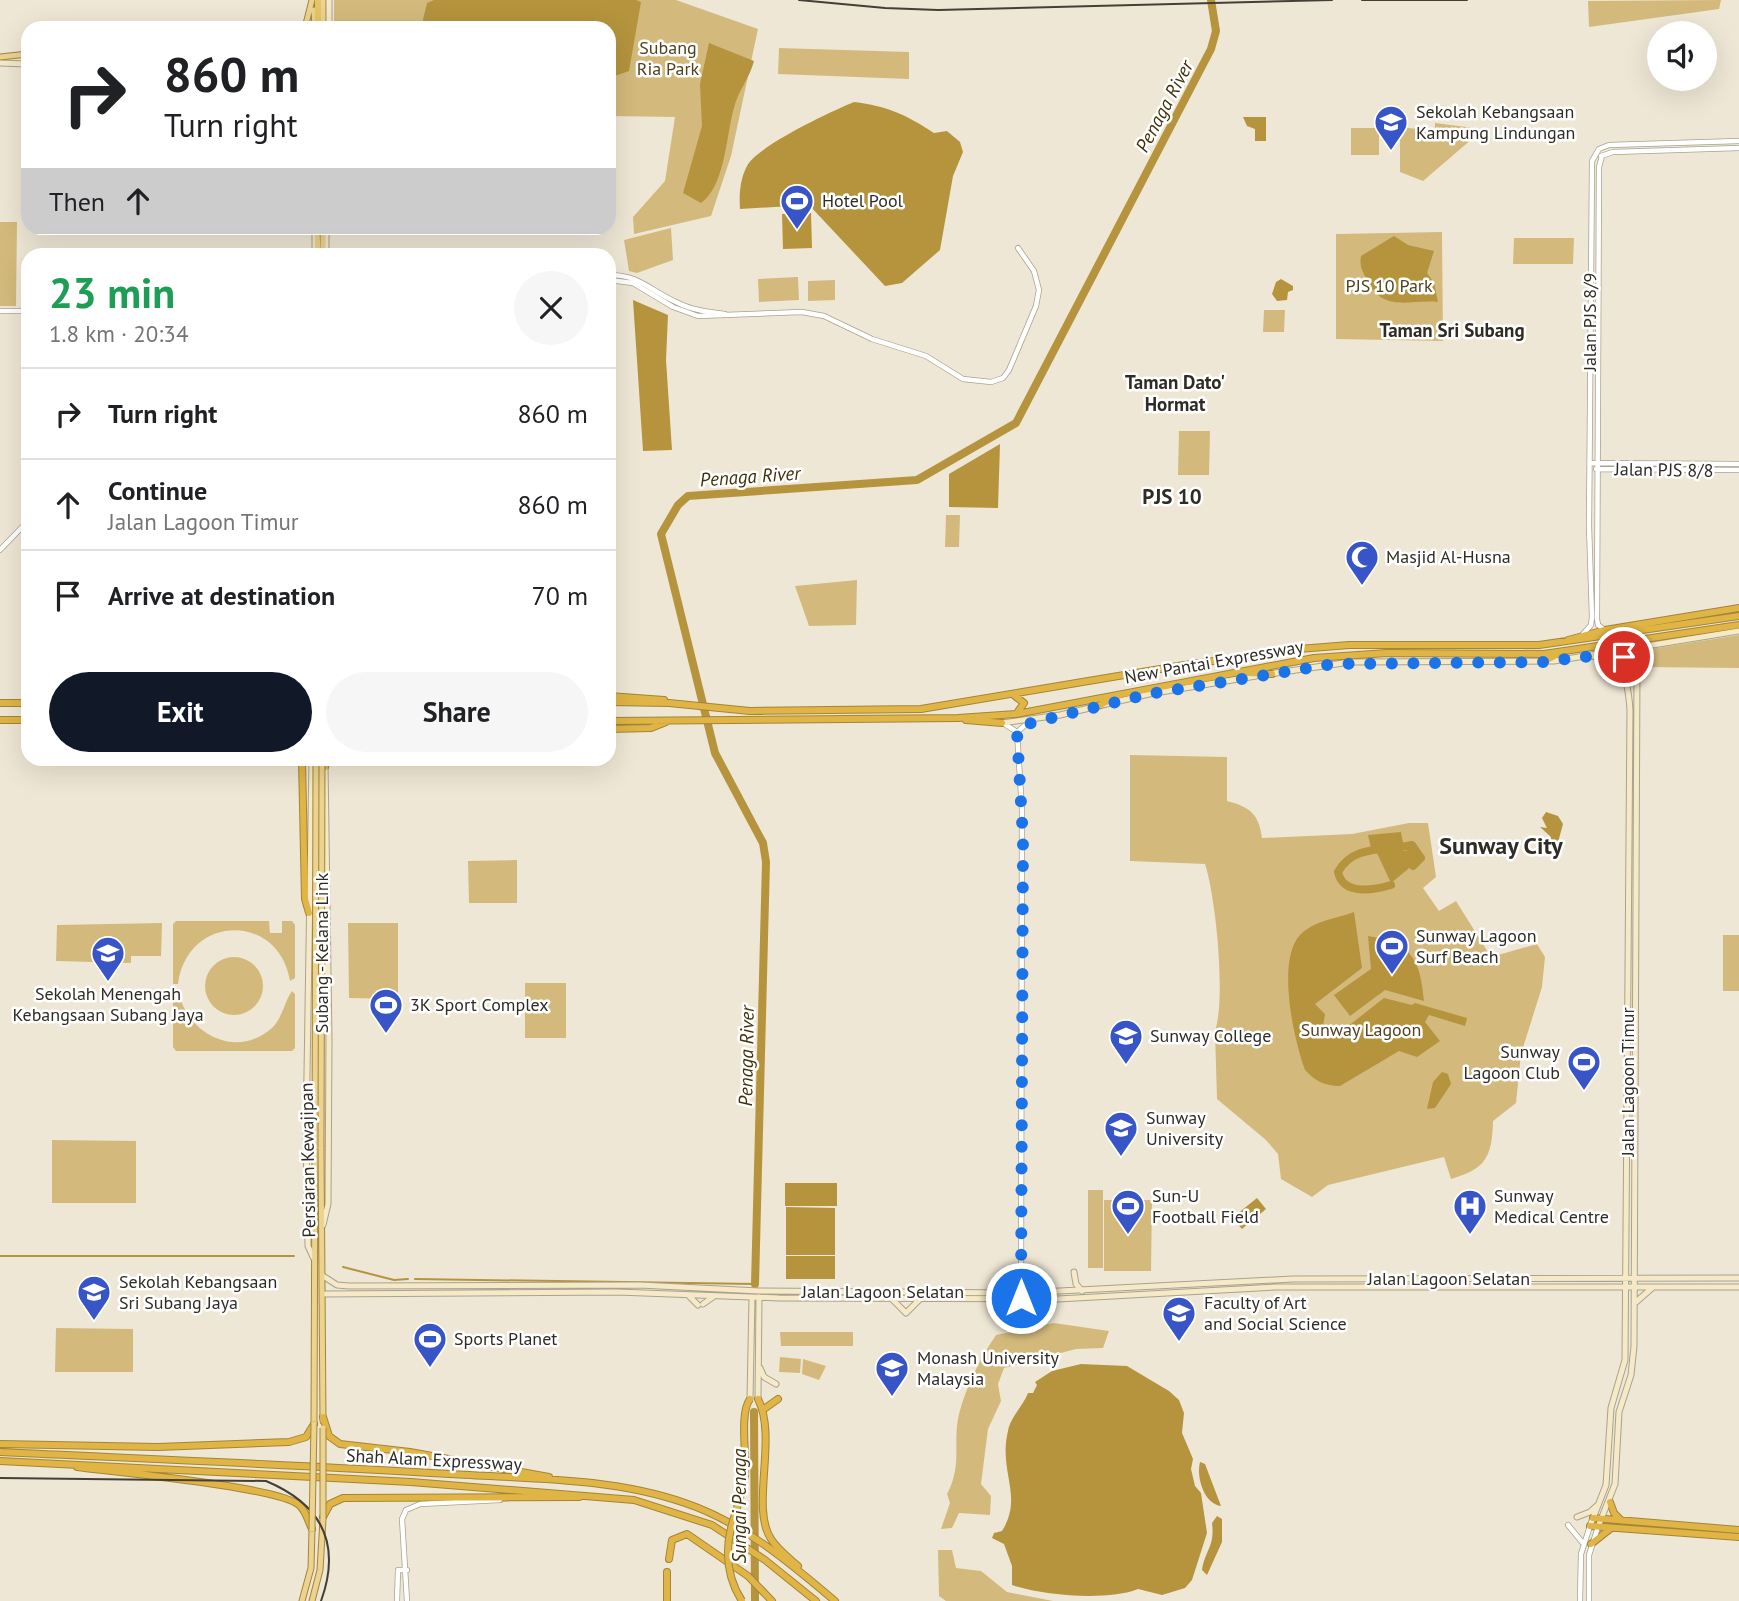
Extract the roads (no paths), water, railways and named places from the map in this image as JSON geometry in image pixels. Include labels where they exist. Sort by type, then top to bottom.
[{"type":"highway","points":[[316,0],[316,21]]},
{"type":"highway","points":[[1564,643],[1583,634],[1739,608]]},
{"type":"highway","name":"New Pantai Expressway","points":[[616,702],[688,704],[736,710],[920,709],[1178,666],[1299,649],[1349,645],[1564,643],[1739,616]]},
{"type":"highway","name":"New Pantai Expressway","points":[[616,721],[958,718],[1016,714],[1124,691],[1314,658],[1367,653],[1561,652],[1739,625]]},
{"type":"highway","points":[[1543,662],[1561,652]]},
{"type":"highway","points":[[1234,673],[1272,674]]},
{"type":"highway","points":[[1096,707],[1124,691]]},
{"type":"highway","points":[[1013,695],[1024,703],[1016,714]]},
{"type":"highway","points":[[616,696],[656,698],[669,703]]},
{"type":"highway","points":[[0,702],[21,703]]},
{"type":"highway","points":[[958,718],[1002,723]]},
{"type":"highway","points":[[1,720],[21,720]]},
{"type":"highway","points":[[616,729],[651,727],[671,720]]},
{"type":"highway","points":[[302,766],[305,899],[309,913]]},
{"type":"highway","points":[[741,1601],[730,1574],[727,1551],[730,1528],[745,1473],[746,1411],[754,1399],[764,1409],[764,1521],[767,1532],[780,1550],[834,1600]]},
{"type":"highway","points":[[764,1409],[778,1399]]},
{"type":"highway","points":[[323,1416],[331,1438],[340,1444],[410,1452],[599,1484]]},
{"type":"highway","points":[[0,1444],[158,1447],[289,1442],[306,1437],[314,1424]]},
{"type":"highway","name":"Shah Alam Expressway","points":[[0,1452],[599,1484],[647,1492],[686,1503],[745,1532],[771,1549],[834,1600]]},
{"type":"highway","name":"Shah Alam Expressway","points":[[0,1461],[593,1495],[634,1500],[712,1525],[742,1543],[816,1601]]},
{"type":"highway","points":[[51,1462],[256,1491],[291,1500],[304,1511],[312,1529]]},
{"type":"highway","points":[[323,1519],[330,1504],[343,1498],[567,1499],[593,1495]]},
{"type":"highway","points":[[1610,1502],[1614,1513],[1622,1521]]},
{"type":"highway","points":[[1593,1518],[1739,1530]]},
{"type":"highway","points":[[1590,1526],[1739,1536]]},
{"type":"highway","points":[[1591,1544],[1601,1534],[1615,1528]]},
{"type":"highway","points":[[668,1559],[672,1540],[687,1534],[736,1568],[768,1594],[772,1601]]},
{"type":"highway","points":[[667,1572],[667,1601]]},
{"type":"main road","points":[[308,21],[316,0]]},
{"type":"main road","points":[[316,0],[316,21]]},
{"type":"main road","points":[[316,0],[321,21]]},
{"type":"main road","points":[[329,0],[329,21]]},
{"type":"main road","points":[[0,57],[21,56]]},
{"type":"main road","points":[[0,63],[21,64]]},
{"type":"main road","points":[[1002,723],[1030,721],[1149,694],[1350,662],[1543,662],[1739,631]]},
{"type":"main road","name":"Jalan Lagoon Timur","points":[[1598,1527],[1615,1484],[1619,1412],[1631,1375],[1636,1302],[1637,667],[1639,655],[1646,646]]},
{"type":"main road","points":[[1591,656],[1611,660],[1620,668],[1627,656],[1634,659],[1637,667]]},
{"type":"main road","name":"Jalan Lagoon Timur","points":[[1590,1526],[1607,1478],[1611,1408],[1625,1360],[1628,1287],[1630,710],[1628,682],[1620,668]]},
{"type":"main road","name":"Persiaran Kewajipan","points":[[302,1601],[311,1568],[314,1424],[315,1262],[308,1235],[309,913],[314,766]]},
{"type":"main road","name":"Subang - Kelana Link","points":[[314,766],[318,1147]]},
{"type":"main road","name":"Persiaran Kewajipan","points":[[312,1601],[320,1570],[323,1519],[322,1230],[328,1204],[329,1016],[324,766]]},
{"type":"main road","name":"Subang - Kelana Link","points":[[318,1147],[324,766]]},
{"type":"main road","points":[[1629,973],[1636,973]]},
{"type":"main road","points":[[308,996],[313,990],[323,991],[329,1016]]},
{"type":"main road","points":[[318,1147],[322,1230]]},
{"type":"main road","points":[[315,1262],[318,1147]]},
{"type":"main road","points":[[1612,1278],[1623,1273],[1628,1264]]},
{"type":"main road","points":[[1635,1264],[1640,1272],[1652,1278]]},
{"type":"main road","points":[[1074,1272],[1076,1284],[1082,1291]]},
{"type":"main road","name":"Jalan Lagoon Selatan","points":[[323,1276],[337,1285],[349,1286],[617,1285],[768,1298],[892,1299],[1021,1296],[1165,1284],[1293,1279],[1739,1278]]},
{"type":"main road","points":[[1165,1284],[1166,1292]]},
{"type":"main road","name":"Jalan Lagoon Selatan","points":[[323,1294],[1021,1296],[1082,1299],[1300,1286],[1739,1287]]},
{"type":"main road","points":[[1613,1287],[1627,1305]]},
{"type":"main road","points":[[1636,1302],[1655,1287]]},
{"type":"main road","points":[[687,1294],[701,1305],[716,1296]]},
{"type":"main road","points":[[754,1399],[752,1307],[755,1297]]},
{"type":"main road","points":[[754,1399],[758,1361],[755,1297]]},
{"type":"main road","points":[[892,1299],[906,1312],[922,1299]]},
{"type":"main road","points":[[758,1361],[764,1377],[776,1384]]},
{"type":"main road","points":[[1577,1517],[1590,1512],[1600,1503]]},
{"type":"street","points":[[1594,157],[1604,146],[1617,144],[1739,141]]},
{"type":"street","points":[[1594,157],[1613,152],[1739,148]]},
{"type":"street","name":"Jalan PJS 8/9","points":[[1602,156],[1599,162],[1597,619],[1598,625],[1605,630]]},
{"type":"street","name":"Jalan PJS 8/9","points":[[1583,634],[1591,625],[1592,617],[1591,220],[1594,157]]},
{"type":"street","points":[[1591,220],[1599,220]]},
{"type":"street","points":[[616,277],[635,277],[676,303],[699,311],[734,316],[802,312],[824,316],[872,339],[926,356],[962,379],[990,382],[1003,378],[1009,370],[1036,306],[1038,280],[1018,248]]},
{"type":"street","points":[[0,311],[21,311]]},
{"type":"street","name":"Jalan PJS 8/8","points":[[1590,466],[1739,464]]},
{"type":"street","name":"Jalan PJS 8/8","points":[[1598,466],[1739,470]]},
{"type":"street","points":[[0,550],[21,528]]},
{"type":"street","points":[[1017,732],[1030,721]]},
{"type":"street","points":[[1002,723],[1017,732]]},
{"type":"street","points":[[1017,732],[1022,820],[1021,1296]]},
{"type":"street","points":[[407,1601],[402,1519],[405,1510],[420,1504],[509,1499]]},
{"type":"street","points":[[1568,1525],[1583,1543]]},
{"type":"street","points":[[1580,1601],[1583,1543],[1590,1526]]},
{"type":"street","points":[[1589,1601],[1591,1544],[1598,1527]]},
{"type":"street","points":[[397,1601],[398,1570],[407,1570]]},
{"type":"waterway","name":"Penaga River","points":[[755,1284],[766,862],[763,843],[715,753],[661,534],[678,505],[688,496],[917,480],[1016,423],[1211,49],[1216,31],[1211,0]]},
{"type":"waterway","points":[[1391,885],[1368,889],[1352,888],[1341,880],[1338,872],[1344,863],[1361,853],[1412,845],[1421,858],[1413,866]]},
{"type":"waterway","points":[[0,1256],[294,1256]]},
{"type":"waterway","points":[[343,1267],[394,1280],[408,1279]]},
{"type":"waterway","points":[[415,1279],[755,1284]]},
{"type":"waterway","name":"Sungai Penaga","points":[[754,1412],[755,1601]]},
{"type":"tram line","points":[[0,1478],[266,1481],[301,1501],[322,1528],[329,1561],[321,1601]]},
{"type":"railway","points":[[799,0],[938,10],[1332,0]]},
{"type":"railway","points":[[1362,0],[1467,0]]},
{"type":"place","name":"Sekolah Kebangsaan Kampung Lindungan","points":[[1391,152]]},
{"type":"place","name":"Hotel Pool","points":[[797,231]]},
{"type":"place","name":"Masjid Al-Husna","points":[[1362,587]]},
{"type":"place","name":"Sunway Lagoon Surf Beach","points":[[1392,976]]},
{"type":"place","name":"Sekolah Menengah Kebangsaan Subang Jaya","points":[[108,983]]},
{"type":"place","name":"3K Sport Complex","points":[[386,1035]]},
{"type":"place","name":"Sunway College","points":[[1126,1066]]},
{"type":"place","name":"Sunway Lagoon Club","points":[[1584,1092]]},
{"type":"place","name":"Sunway University","points":[[1121,1158]]},
{"type":"place","name":"Sun-U Football Field","points":[[1128,1236]]},
{"type":"place","name":"Sunway Medical Centre","points":[[1470,1236]]},
{"type":"place","name":"Sekolah Kebangsaan Sri Subang Jaya","points":[[94,1322]]},
{"type":"place","name":"Faculty of Art and Social Science","points":[[1179,1343]]},
{"type":"place","name":"Sports Planet","points":[[430,1369]]},
{"type":"place","name":"Monash University Malaysia","points":[[892,1398]]},
{"type":"district","name":"Taman Sri Subang","points":[[1452,330]]},
{"type":"district","name":"Taman Dato' Hormat","points":[[1175,393]]},
{"type":"district","name":"PJS 10","points":[[1172,497]]},
{"type":"district","name":"Sunway City","points":[[1501,846]]},
{"type":"park label","name":"Subang Ria Park","points":[[668,58]]},
{"type":"park label","name":"PJS 10 Park","points":[[1389,286]]},
{"type":"park label","name":"Sunway Lagoon","points":[[1361,1030]]}]
